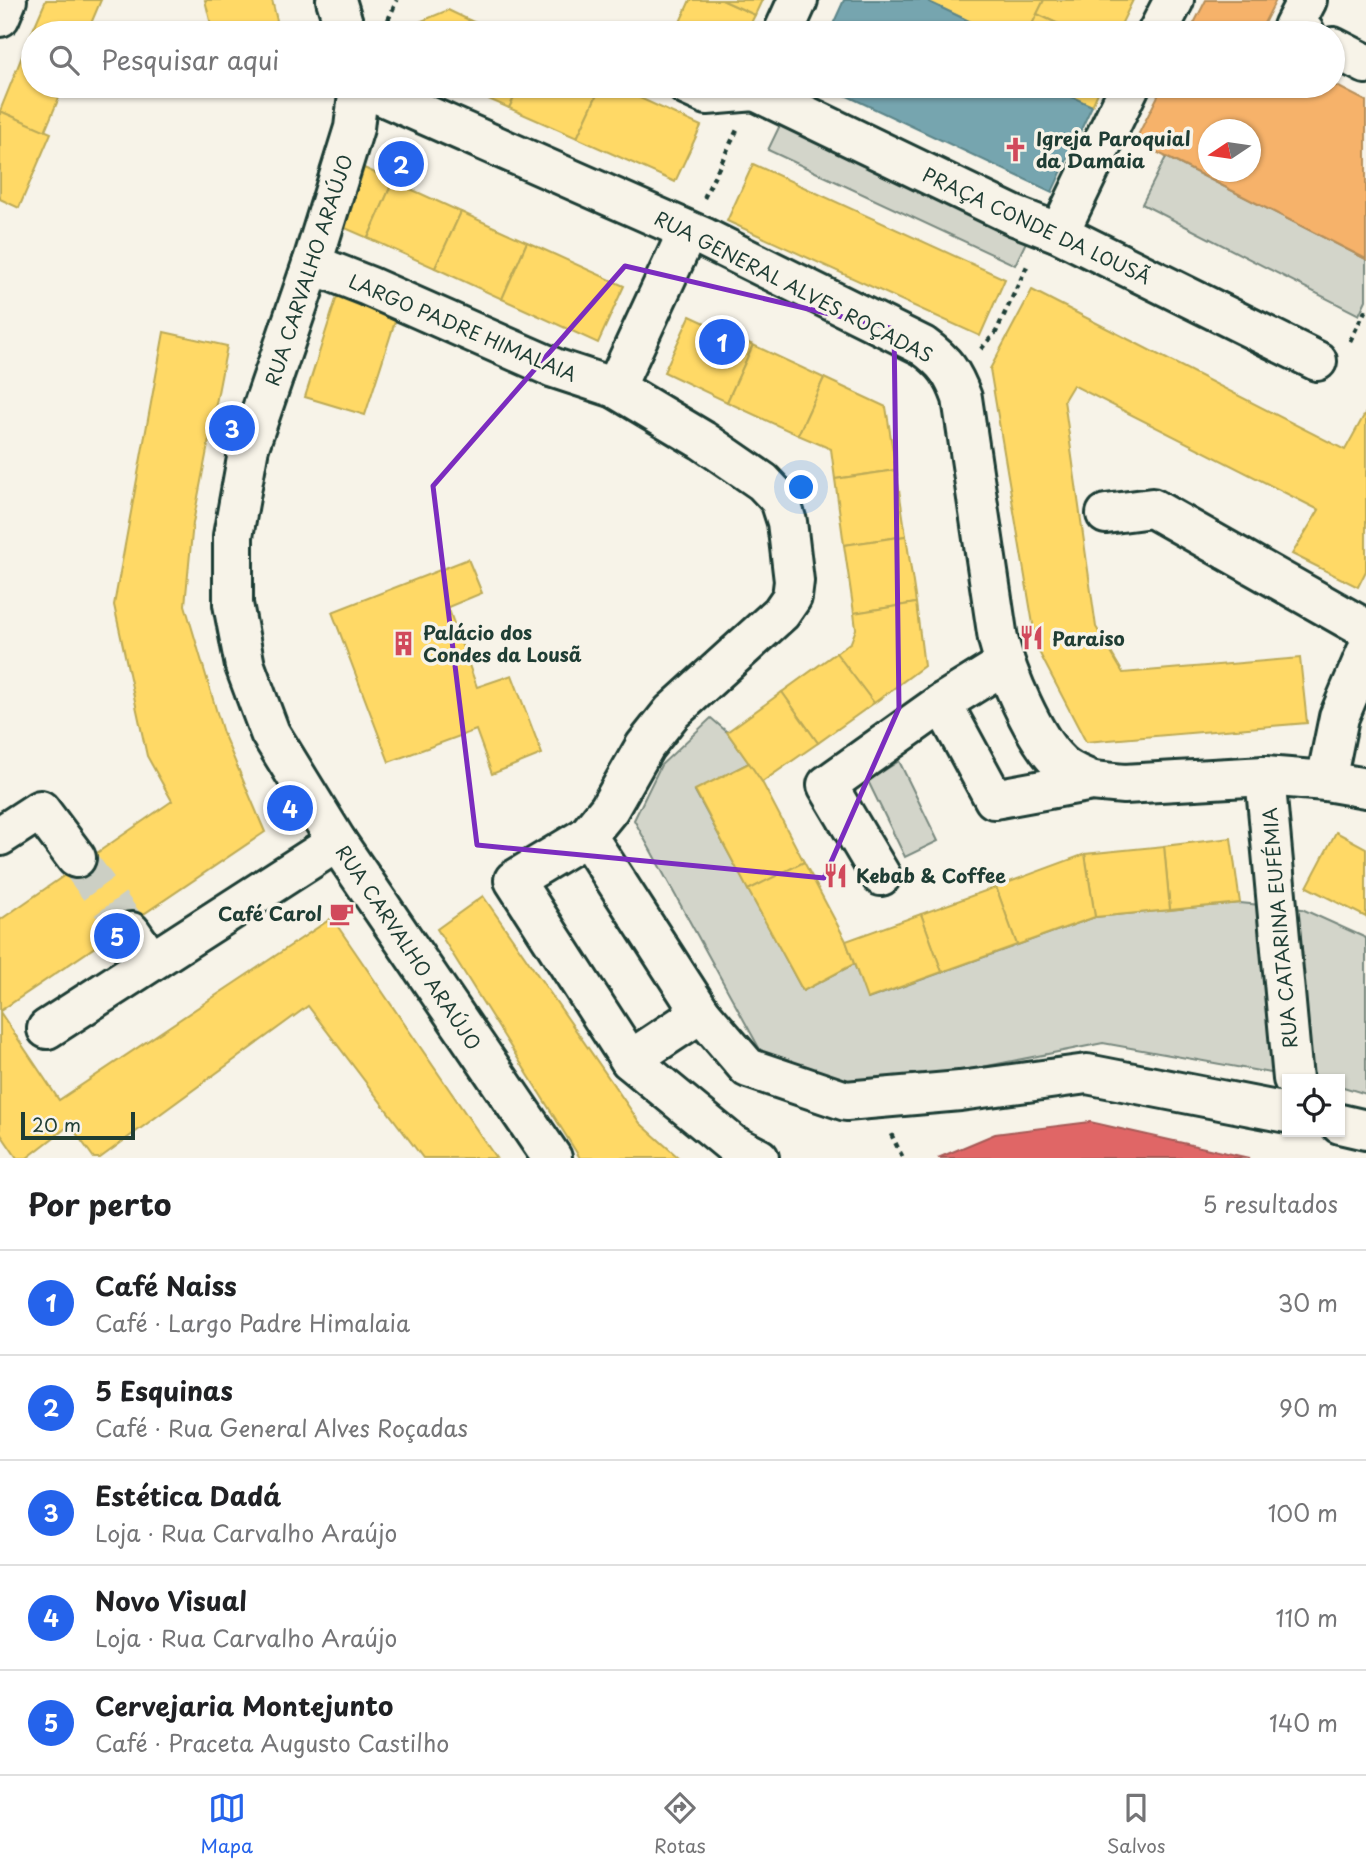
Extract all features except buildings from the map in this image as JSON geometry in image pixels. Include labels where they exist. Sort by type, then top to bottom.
[{"type":"street","points":[[0,17],[7,0]]},
{"type":"street","points":[[335,0],[342,21]]},
{"type":"street","points":[[788,21],[798,0]]},
{"type":"street","points":[[1163,21],[1174,0]]},
{"type":"street","points":[[1296,21],[1307,0]]},
{"type":"street","points":[[1345,53],[1366,64]]},
{"type":"street","name":"RUA CARVALHO ARAÚJO","points":[[358,98],[354,128],[312,264],[249,447],[233,536],[233,604],[245,666],[270,733],[337,842],[552,1158]]},
{"type":"street","name":"RUA GENERAL ALVES ROÇADAS","points":[[387,98],[688,231],[911,340],[941,359],[955,378],[962,398],[998,639],[1005,664],[1042,741],[1060,764],[1092,781]]},
{"type":"street","name":"PRAÇA CONDE DA LOUSÃ","points":[[776,98],[1015,216],[1059,233],[1317,361]]},
{"type":"street","points":[[1059,233],[1124,98]]},
{"type":"street","points":[[615,388],[688,231]]},
{"type":"street","name":"LARGO PADRE HIMALAIA","points":[[312,264],[554,368],[615,388],[702,440],[763,482],[780,500],[787,522],[794,581],[792,597],[781,613],[672,712],[645,746],[609,809],[587,835],[514,880],[629,1059],[732,1144],[758,1158]]},
{"type":"street","points":[[1106,514],[1152,508],[1366,629]]},
{"type":"street","points":[[1326,781],[1339,717],[1366,653]]},
{"type":"street","points":[[881,876],[827,785],[942,702],[1005,664]]},
{"type":"street","points":[[942,702],[994,799],[1092,781],[1124,784],[1265,776],[1326,781],[1366,788]]},
{"type":"street","name":"RUA CATARINA EUFÉMIA","points":[[1265,776],[1293,1074]]},
{"type":"street","points":[[0,836],[40,810],[76,858]]},
{"type":"street","points":[[587,835],[701,1013],[748,1068],[846,1101],[960,1091],[1087,1074],[1282,1112]]},
{"type":"street","points":[[47,1029],[141,946],[337,842]]},
{"type":"street","points":[[629,1059],[701,1013]]},
{"type":"street","points":[[1345,1125],[1366,1130]]},
{"type":"path","points":[[388,21],[397,0]]},
{"type":"path","points":[[688,231],[751,98]]},
{"type":"path","points":[[996,332],[1030,260]]},
{"type":"path","points":[[1362,318],[1366,309]]},
{"type":"highlighted area","points":[[625,266],[894,329],[899,708],[824,878],[477,845],[433,486]]},
{"type":"shaded area","points":[[780,125],[1027,240],[1015,265],[768,150]]},
{"type":"shaded area","points":[[1166,157],[1198,173],[1198,182],[1215,182],[1366,259],[1366,300],[1359,315],[1142,204]]},
{"type":"shaded area","points":[[711,718],[727,732],[749,763],[695,791],[803,991],[854,964],[868,999],[1095,917],[1240,903],[1302,909],[1366,938],[1366,1094],[1345,1088],[1345,1074],[1282,1075],[1103,1043],[937,1076],[848,1086],[763,1055],[634,820],[661,765]]},
{"type":"shaded area","points":[[899,761],[938,841],[905,857],[868,781]]},
{"type":"tunnel","points":[[76,858],[131,932]]},
{"type":"place","name":"Igreja Paroquial da Damaia","points":[[1016,149]]},
{"type":"place","name":"5 Esquinas","points":[[401,164]]},
{"type":"place","name":"Café Naiss","points":[[722,342]]},
{"type":"place","name":"Estética Dadá","points":[[232,428]]},
{"type":"place","name":"Paraiso","points":[[1032,638]]},
{"type":"place","name":"Palácio dos Condes da Lousã","points":[[403,643]]},
{"type":"place","name":"Novo Visual","points":[[290,808]]},
{"type":"place","name":"Kebab & Coffee","points":[[836,875]]},
{"type":"place","name":"Café Carol","points":[[342,913]]},
{"type":"place","name":"Cervejaria Montejunto","points":[[117,936]]}]
